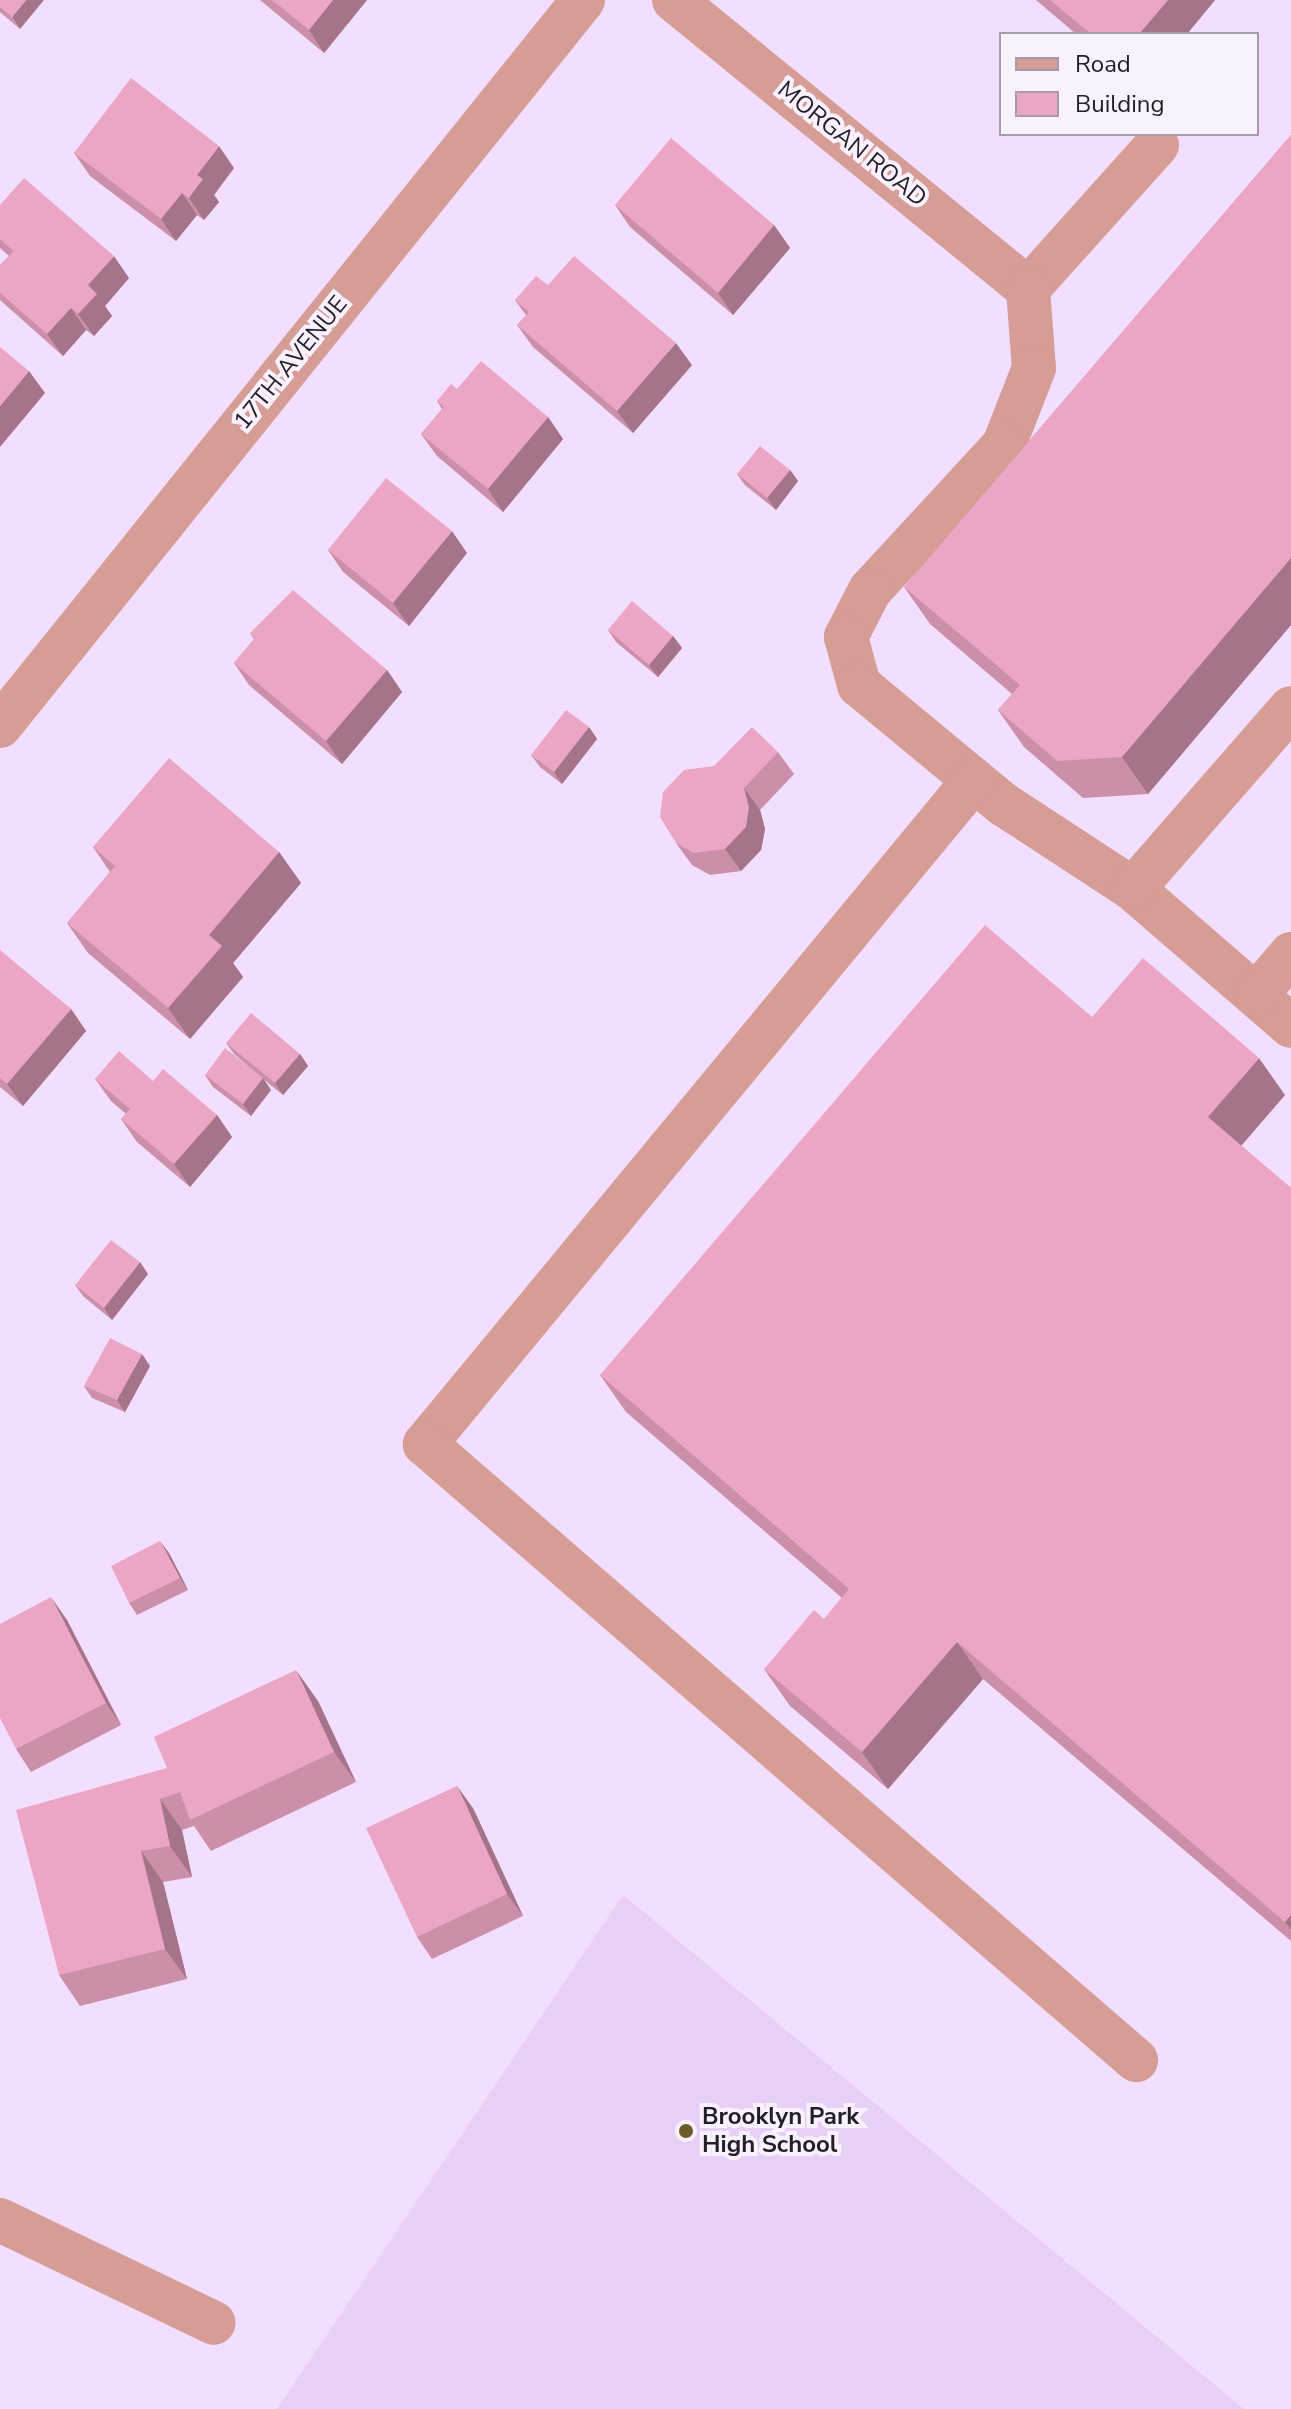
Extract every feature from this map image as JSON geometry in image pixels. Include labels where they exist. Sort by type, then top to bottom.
[{"type":"street","name":"17TH AVENUE","points":[[0,726],[583,0]]},
{"type":"street","name":"MORGAN ROAD","points":[[674,0],[1028,289]]},
{"type":"street","points":[[1157,145],[1028,289],[1034,368],[1004,445],[870,590],[846,637],[859,685],[974,780],[1133,889],[1291,1026]]},
{"type":"street","points":[[1133,889],[1291,708]]},
{"type":"street","points":[[974,780],[425,1444],[1136,2060]]},
{"type":"street","points":[[1256,995],[1291,954]]},
{"type":"street","points":[[0,2220],[214,2323]]},
{"type":"shaded area","name":"Brooklyn Park High School","points":[[623,1895],[1244,2409],[277,2409]]},
{"type":"building","points":[[0,0],[26,0],[12,17],[0,7]]},
{"type":"building","points":[[272,0],[333,0],[309,30]]},
{"type":"building","points":[[1050,0],[1168,0],[1141,32],[1089,32]]},
{"type":"building","points":[[131,78],[219,146],[197,175],[203,179],[189,198],[182,193],[161,219],[74,153]]},
{"type":"building","points":[[1291,135],[1291,558],[1122,757],[1057,761],[998,710],[1020,685],[904,587]]},
{"type":"building","points":[[671,138],[774,225],[718,293],[615,205]]},
{"type":"building","points":[[24,178],[114,256],[88,285],[97,294],[78,314],[71,308],[47,334],[0,293],[0,266],[13,251],[0,239],[0,205]]},
{"type":"building","points":[[574,256],[676,343],[617,411],[517,325],[529,312],[515,300],[536,276],[548,285]]},
{"type":"building","points":[[0,347],[29,371],[0,406]]},
{"type":"building","points":[[481,361],[548,417],[488,489],[421,434],[444,407],[437,401],[451,384],[457,389]]},
{"type":"building","points":[[760,446],[790,470],[767,498],[737,474]]},
{"type":"building","points":[[386,478],[452,531],[393,603],[328,550]]},
{"type":"building","points":[[293,590],[387,670],[326,741],[234,663],[255,638],[250,633]]},
{"type":"building","points":[[632,601],[673,636],[649,665],[608,630]]},
{"type":"building","points":[[566,710],[589,727],[554,772],[531,755]]},
{"type":"building","points":[[752,727],[778,752],[744,788],[749,807],[746,827],[725,849],[694,853],[676,843],[660,817],[663,792],[684,770],[714,766]]},
{"type":"building","points":[[169,758],[279,852],[209,935],[222,946],[168,1008],[67,923],[115,866],[93,847]]},
{"type":"building","points":[[985,925],[1092,1017],[1143,958],[1259,1058],[1208,1117],[1291,1188],[1291,1915],[1285,1922],[957,1642],[862,1752],[764,1669],[814,1610],[824,1619],[849,1589],[600,1375]]},
{"type":"building","points":[[0,950],[71,1009],[7,1084],[0,1078]]},
{"type":"building","points":[[251,1013],[300,1054],[275,1083],[226,1043]]},
{"type":"building","points":[[225,1048],[263,1078],[243,1104],[205,1075]]},
{"type":"building","points":[[119,1051],[153,1081],[163,1069],[217,1115],[174,1164],[121,1119],[130,1109],[95,1079]]},
{"type":"building","points":[[111,1240],[140,1262],[104,1308],[75,1285]]},
{"type":"building","points":[[110,1338],[142,1354],[117,1400],[84,1386]]},
{"type":"building","points":[[160,1541],[180,1578],[129,1603],[111,1566]]},
{"type":"building","points":[[51,1597],[106,1703],[16,1749],[0,1718],[0,1624]]},
{"type":"building","points":[[296,1670],[334,1752],[190,1820],[180,1792],[160,1799],[170,1846],[141,1851],[165,1949],[59,1975],[16,1810],[167,1768],[154,1737]]},
{"type":"building","points":[[457,1786],[507,1894],[417,1937],[366,1828]]},
{"type":"place","name":"Brooklyn Park High School","points":[[686,2131]]}]
